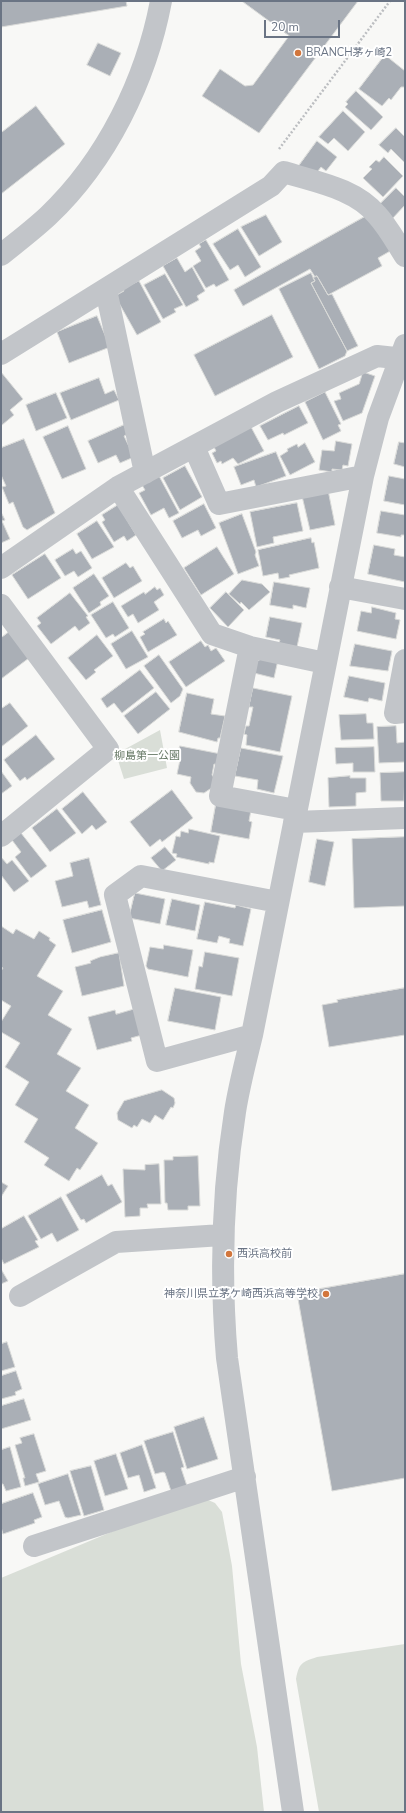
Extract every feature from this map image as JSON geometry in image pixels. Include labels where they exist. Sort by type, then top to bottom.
[{"type":"street","points":[[1,254],[48,215],[74,187],[98,155],[122,114],[142,70],[161,1]]},
{"type":"street","points":[[1,354],[271,186],[284,172],[346,192],[361,200],[377,214],[405,256]]},
{"type":"street","points":[[106,290],[145,473]]},
{"type":"street","points":[[1,568],[118,487],[277,402],[377,356],[403,354],[378,418],[363,476],[252,1035],[235,1111],[226,1178],[222,1235],[223,1302],[227,1358],[293,1812]]},
{"type":"street","points":[[194,447],[219,504],[363,476]]},
{"type":"street","points":[[118,487],[212,634],[250,647],[325,663]]},
{"type":"street","points":[[340,587],[405,599]]},
{"type":"street","points":[[1,605],[108,749],[1,836]]},
{"type":"street","points":[[250,647],[220,796],[295,816],[405,818]]},
{"type":"street","points":[[405,660],[395,713],[405,712]]},
{"type":"street","points":[[252,1035],[157,1061],[115,895],[141,876],[278,902]]},
{"type":"street","points":[[20,1296],[116,1242],[222,1235]]},
{"type":"street","points":[[34,1546],[245,1477]]},
{"type":"path","points":[[284,172],[272,159],[390,1]]},
{"type":"green space","name":"柳島第一公園","points":[[160,730],[167,768],[124,779],[116,754]]},
{"type":"green space","points":[[206,1499],[215,1503],[222,1512],[232,1566],[241,1664],[257,1747],[264,1812],[1,1812],[1,1578],[188,1500]]},
{"type":"green space","points":[[405,1644],[405,1812],[319,1812],[296,1679],[300,1666],[308,1660],[317,1657]]},
{"type":"building","points":[[1,1],[126,1],[127,6],[1,27]]},
{"type":"building","name":"BRANCH茅ヶ崎2","points":[[242,1],[358,1],[259,133],[202,96],[220,69],[245,86],[253,85],[289,36]]},
{"type":"building","points":[[98,43],[121,53],[110,76],[87,65]]},
{"type":"building","points":[[385,55],[405,71],[405,87],[401,87],[391,100],[389,98],[382,106],[359,89]]},
{"type":"building","points":[[356,91],[383,117],[371,130],[345,107],[348,104],[346,102]]},
{"type":"building","points":[[36,106],[65,144],[1,194],[1,133]]},
{"type":"building","points":[[343,111],[365,132],[348,151],[334,138],[328,144],[319,137]]},
{"type":"building","points":[[396,128],[405,137],[405,163],[391,149],[388,153],[379,145]]},
{"type":"building","points":[[317,141],[337,157],[326,171],[321,167],[315,175],[298,167]]},
{"type":"building","points":[[384,157],[403,176],[383,197],[363,178],[372,169],[369,167],[376,160],[379,162]]},
{"type":"building","points":[[396,188],[405,197],[405,205],[392,219],[380,204]]},
{"type":"building","points":[[266,215],[282,242],[259,256],[241,227]]},
{"type":"building","points":[[368,215],[392,250],[378,258],[382,266],[328,295],[317,276],[315,277],[310,269],[243,306],[234,290]]},
{"type":"building","points":[[238,229],[261,267],[245,277],[238,265],[230,270],[213,244]]},
{"type":"building","points":[[206,240],[229,280],[216,287],[214,284],[206,288],[193,266],[201,261],[195,251],[201,247],[199,244]]},
{"type":"building","points":[[177,258],[185,272],[192,267],[205,291],[197,296],[199,300],[186,307],[163,266]]},
{"type":"building","points":[[311,273],[315,281],[311,283],[347,351],[345,356],[319,369],[279,289]]},
{"type":"building","points":[[165,274],[183,305],[174,309],[176,312],[163,319],[144,285]]},
{"type":"building","points":[[317,276],[328,295],[332,294],[358,346],[347,351],[311,283],[315,281],[313,278]]},
{"type":"building","points":[[139,281],[161,322],[137,335],[115,296],[124,291],[123,289]]},
{"type":"building","points":[[272,315],[293,357],[215,396],[194,355]]},
{"type":"building","points":[[97,316],[110,347],[69,363],[57,332]]},
{"type":"building","points":[[1,372],[23,399],[10,410],[14,415],[2,425]]},
{"type":"building","points":[[363,372],[375,376],[362,413],[343,421],[334,401],[341,399],[339,393],[359,384]]},
{"type":"building","points":[[99,378],[105,394],[114,390],[119,400],[71,420],[60,393]]},
{"type":"building","points":[[325,392],[341,424],[338,425],[341,431],[323,440],[305,402]]},
{"type":"building","points":[[56,393],[67,418],[36,431],[26,405]]},
{"type":"building","points":[[299,406],[308,423],[284,435],[283,433],[268,440],[260,426]]},
{"type":"building","points":[[124,425],[128,434],[124,436],[134,457],[120,463],[116,455],[98,463],[88,441]]},
{"type":"building","points":[[68,426],[86,469],[62,479],[43,437]]},
{"type":"building","points":[[251,427],[264,451],[238,464],[233,458],[222,464],[221,461],[217,463],[212,453],[216,451],[214,447]]},
{"type":"building","points":[[24,439],[55,513],[27,530],[23,527],[13,502],[9,504],[2,487],[6,486],[1,475],[1,448]]},
{"type":"building","points":[[336,441],[352,444],[348,466],[343,465],[342,470],[332,469],[332,472],[319,470],[322,450],[334,451]]},
{"type":"building","points":[[399,442],[405,443],[405,467],[394,464]]},
{"type":"building","points":[[305,443],[315,462],[290,475],[280,456],[288,451],[287,449],[297,444],[298,447]]},
{"type":"building","points":[[276,452],[286,476],[256,487],[254,480],[241,485],[234,467]]},
{"type":"building","points":[[185,466],[202,497],[180,510],[163,478]]},
{"type":"building","points":[[159,476],[179,513],[169,518],[164,508],[151,515],[139,493],[145,490],[142,485]]},
{"type":"building","points":[[389,476],[405,479],[405,505],[384,501]]},
{"type":"building","points":[[328,490],[335,525],[310,530],[302,496]]},
{"type":"building","points":[[297,503],[303,531],[273,537],[274,543],[257,547],[250,512]]},
{"type":"building","points":[[204,504],[216,528],[201,536],[198,530],[182,538],[173,521]]},
{"type":"building","points":[[118,505],[136,535],[127,541],[124,536],[114,542],[102,522],[105,520],[102,515]]},
{"type":"building","points":[[381,511],[405,515],[405,535],[401,535],[401,537],[377,533]]},
{"type":"building","points":[[1,512],[5,520],[2,521],[10,539],[1,543]]},
{"type":"building","points":[[242,514],[256,552],[255,555],[259,566],[238,574],[219,523]]},
{"type":"building","points":[[97,521],[114,547],[92,559],[77,534]]},
{"type":"building","points":[[311,538],[312,543],[314,542],[319,568],[289,575],[290,577],[279,579],[278,573],[263,576],[258,550]]},
{"type":"building","points":[[374,545],[395,549],[394,555],[405,557],[405,582],[368,574]]},
{"type":"building","points":[[217,547],[234,574],[201,595],[184,568]]},
{"type":"building","points":[[73,549],[76,554],[81,551],[92,568],[78,577],[74,571],[65,576],[55,560]]},
{"type":"building","points":[[45,554],[61,578],[28,599],[12,575]]},
{"type":"building","points":[[126,563],[130,568],[133,566],[142,581],[114,598],[102,578]]},
{"type":"building","points":[[94,574],[109,596],[100,602],[101,605],[89,613],[73,588]]},
{"type":"building","points":[[242,580],[262,584],[270,592],[249,610],[241,602],[240,604],[229,594]]},
{"type":"building","points":[[274,582],[310,588],[306,608],[293,605],[293,609],[270,605]]},
{"type":"building","points":[[155,587],[157,590],[160,588],[164,595],[154,602],[159,610],[138,623],[133,614],[128,617],[121,606],[144,592],[145,594]]},
{"type":"building","points":[[226,592],[244,610],[228,627],[210,608]]},
{"type":"building","points":[[70,593],[88,616],[86,617],[90,623],[79,631],[75,626],[51,644],[37,626],[41,623],[37,618]]},
{"type":"building","points":[[113,602],[129,628],[115,637],[113,634],[106,638],[91,615]]},
{"type":"building","points":[[372,607],[396,613],[395,619],[400,620],[396,639],[357,631],[361,611],[371,613]]},
{"type":"building","points":[[270,617],[302,623],[297,647],[279,643],[280,640],[266,637]]},
{"type":"building","points":[[164,619],[166,623],[168,621],[177,635],[148,652],[140,637],[145,634],[143,632]]},
{"type":"building","points":[[132,631],[148,657],[126,669],[111,644]]},
{"type":"building","points":[[9,632],[29,658],[1,679],[1,638]]},
{"type":"building","points":[[97,635],[113,656],[94,670],[96,672],[86,680],[68,658]]},
{"type":"building","points":[[201,641],[205,647],[208,645],[211,651],[216,648],[225,661],[186,687],[169,662]]},
{"type":"building","points":[[355,644],[392,651],[388,671],[350,666]]},
{"type":"building","points":[[159,655],[183,689],[180,696],[171,703],[144,666]]},
{"type":"building","points":[[265,657],[278,660],[274,678],[254,673],[256,662]]},
{"type":"building","points":[[140,670],[154,688],[122,713],[114,703],[107,708],[101,699]]},
{"type":"building","points":[[349,676],[385,683],[382,701],[369,698],[368,702],[344,697]]},
{"type":"building","points":[[253,688],[292,696],[280,752],[246,745],[247,735],[244,734],[246,726],[249,726],[253,707],[249,707]]},
{"type":"building","points":[[156,692],[170,709],[138,734],[124,716]]},
{"type":"building","points":[[187,693],[214,699],[211,714],[225,716],[220,738],[218,738],[217,742],[179,732]]},
{"type":"building","points":[[10,703],[28,726],[1,747],[1,709]]},
{"type":"building","points":[[366,714],[367,723],[373,723],[374,739],[341,740],[339,715]]},
{"type":"building","points":[[396,726],[397,743],[405,742],[405,762],[379,763],[377,727]]},
{"type":"building","points":[[36,735],[55,759],[27,780],[25,777],[20,781],[4,760]]},
{"type":"building","points":[[180,746],[221,754],[219,765],[214,764],[212,775],[215,779],[213,787],[204,793],[196,792],[190,783],[191,777],[177,774],[180,760],[177,760]]},
{"type":"building","points":[[374,747],[375,772],[353,772],[353,763],[336,764],[335,748]]},
{"type":"building","points":[[241,748],[283,756],[274,793],[257,789],[258,780],[235,776]]},
{"type":"building","points":[[1,771],[12,786],[1,794]]},
{"type":"building","points":[[405,772],[404,801],[381,801],[380,773]]},
{"type":"building","points":[[350,776],[350,778],[366,778],[366,792],[356,793],[356,806],[329,807],[328,778]]},
{"type":"building","points":[[172,790],[193,818],[162,842],[160,839],[150,847],[130,822]]},
{"type":"building","points":[[83,792],[107,822],[96,830],[92,825],[82,834],[62,809]]},
{"type":"building","points":[[216,804],[251,810],[249,821],[252,822],[249,839],[211,832]]},
{"type":"building","points":[[57,809],[76,833],[50,852],[32,828]]},
{"type":"building","points":[[189,829],[220,836],[214,863],[209,862],[209,864],[176,857],[177,854],[172,853],[176,836],[180,837],[181,831],[188,833]]},
{"type":"building","points":[[21,833],[47,866],[31,878],[15,857],[21,852],[12,840]]},
{"type":"building","points":[[405,837],[405,906],[354,908],[352,839]]},
{"type":"building","points":[[317,839],[334,842],[325,886],[309,882]]},
{"type":"building","points":[[165,847],[176,860],[162,871],[151,858]]},
{"type":"building","points":[[1,857],[7,864],[12,860],[29,881],[14,892],[1,875]]},
{"type":"building","points":[[89,858],[101,905],[89,908],[87,901],[62,907],[55,881],[73,876],[70,863]]},
{"type":"building","points":[[135,893],[165,899],[160,924],[129,918]]},
{"type":"building","points":[[172,899],[200,905],[195,931],[166,925]]},
{"type":"building","points":[[205,902],[235,908],[236,905],[251,909],[243,946],[229,943],[230,939],[219,936],[217,943],[197,939]]},
{"type":"building","points":[[102,910],[111,942],[72,953],[63,920]]},
{"type":"building","points":[[1,926],[13,934],[16,929],[34,939],[39,931],[50,938],[49,940],[56,945],[37,976],[63,991],[48,1015],[72,1029],[57,1054],[81,1068],[66,1091],[89,1105],[75,1128],[98,1143],[80,1170],[77,1168],[69,1181],[44,1165],[49,1158],[24,1142],[38,1119],[15,1105],[29,1082],[5,1067],[20,1043],[1,1032],[1,1022],[11,1006],[1,1000],[1,971],[3,968],[1,967]]},
{"type":"building","points":[[164,945],[193,950],[188,977],[148,969],[146,966],[150,947],[163,949]]},
{"type":"building","points":[[205,952],[239,958],[232,996],[195,989],[199,966],[202,967]]},
{"type":"building","points":[[119,953],[124,986],[82,996],[75,967],[91,963],[90,961],[100,957]]},
{"type":"building","points":[[175,988],[221,997],[215,1030],[168,1021]]},
{"type":"building","points":[[405,988],[405,1035],[329,1047],[322,1005],[338,1002],[337,1000]]},
{"type":"building","points":[[135,1009],[142,1035],[131,1038],[132,1041],[97,1050],[88,1017],[115,1010],[116,1014]]},
{"type":"building","points":[[162,1090],[174,1098],[175,1103],[173,1108],[171,1107],[163,1120],[155,1115],[150,1123],[142,1119],[137,1127],[134,1125],[132,1128],[118,1120],[117,1113],[124,1101]]},
{"type":"building","points":[[198,1156],[200,1206],[188,1206],[188,1210],[168,1210],[167,1203],[165,1203],[164,1160],[173,1160],[173,1157]]},
{"type":"building","points":[[159,1164],[161,1204],[147,1204],[148,1208],[140,1208],[140,1216],[125,1217],[123,1169],[145,1170],[145,1165]]},
{"type":"building","points":[[102,1175],[108,1186],[112,1184],[122,1202],[86,1223],[84,1219],[81,1220],[66,1195]]},
{"type":"building","points":[[1,1182],[8,1186],[1,1197]]},
{"type":"building","points":[[61,1197],[79,1230],[57,1242],[52,1233],[41,1239],[28,1216]]},
{"type":"building","points":[[24,1216],[38,1240],[35,1241],[39,1247],[4,1264],[1,1258],[1,1229]]},
{"type":"building","points":[[1,1269],[8,1281],[1,1284]]},
{"type":"building","points":[[405,1274],[405,1478],[332,1491],[297,1293]]},
{"type":"building","points":[[7,1342],[15,1367],[1,1371],[1,1344]]},
{"type":"building","points":[[16,1371],[22,1389],[15,1392],[16,1395],[1,1399],[1,1376]]},
{"type":"building","points":[[24,1399],[31,1420],[1,1429],[1,1406]]},
{"type":"building","points":[[204,1417],[218,1459],[187,1469],[174,1427]]},
{"type":"building","points":[[173,1432],[184,1467],[181,1468],[187,1486],[171,1491],[165,1473],[155,1474],[144,1441]]},
{"type":"building","points":[[34,1434],[46,1471],[36,1474],[39,1482],[25,1486],[23,1478],[25,1478],[15,1445],[22,1443],[20,1438]]},
{"type":"building","points":[[142,1445],[156,1488],[144,1492],[139,1475],[128,1478],[120,1453]]},
{"type":"building","points":[[10,1447],[21,1487],[6,1491],[3,1484],[1,1484],[1,1450]]},
{"type":"building","points":[[116,1454],[128,1489],[105,1496],[94,1461]]},
{"type":"building","points":[[91,1466],[104,1510],[84,1516],[70,1471]]},
{"type":"building","points":[[68,1474],[81,1515],[68,1518],[65,1517],[59,1501],[45,1505],[38,1484]]},
{"type":"building","points":[[33,1493],[42,1517],[34,1520],[35,1523],[3,1534],[1,1527],[1,1504]]},
{"type":"place","name":"BRANCH茅ヶ崎2","points":[[298,53]]},
{"type":"place","name":"西浜高校前","points":[[229,1254]]},
{"type":"place","name":"神奈川県立茅ケ崎西浜高等学校","points":[[326,1294]]}]
